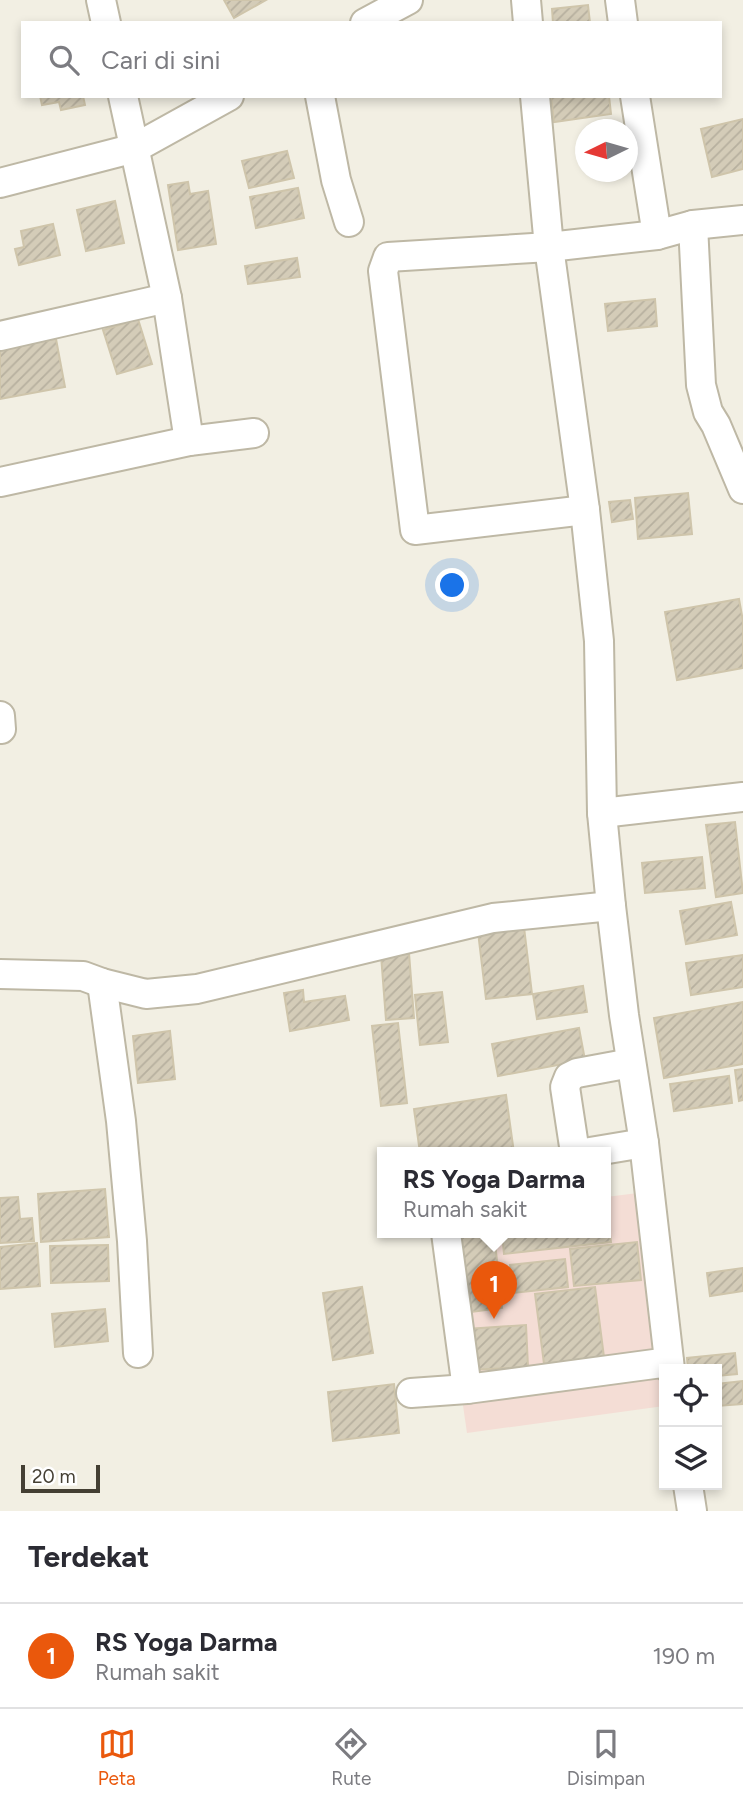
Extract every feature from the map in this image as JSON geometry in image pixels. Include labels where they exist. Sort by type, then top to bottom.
[{"type":"street","points":[[101,0],[106,21]]},
{"type":"street","points":[[369,21],[408,0]]},
{"type":"street","points":[[526,0],[528,21]]},
{"type":"street","points":[[620,0],[623,21]]},
{"type":"street","points":[[123,98],[167,298],[189,441]]},
{"type":"street","points":[[0,183],[135,148],[225,98]]},
{"type":"street","points":[[320,98],[336,180],[349,222]]},
{"type":"street","points":[[535,98],[549,247],[585,510],[599,640],[602,813],[611,906],[644,1143],[670,1364]]},
{"type":"street","points":[[635,98],[657,235]]},
{"type":"street","points":[[585,510],[415,530],[383,271],[388,257],[549,247],[657,235],[693,225],[743,220]]},
{"type":"street","points":[[693,225],[701,385],[708,412],[740,474]]},
{"type":"street","points":[[0,336],[167,298]]},
{"type":"street","points":[[0,482],[189,441],[254,433]]},
{"type":"street","points":[[0,716],[1,729]]},
{"type":"street","points":[[602,813],[743,797]]},
{"type":"street","points":[[0,974],[83,975],[102,984],[146,994],[197,989],[493,918],[611,906]]},
{"type":"street","points":[[102,984],[122,1135],[132,1241],[138,1353]]},
{"type":"street","points":[[574,1147],[565,1087],[569,1077],[577,1073],[631,1063]]},
{"type":"street","points":[[611,1148],[644,1143]]},
{"type":"street","points":[[447,1238],[467,1389]]},
{"type":"street","points":[[411,1394],[659,1366]]},
{"type":"street","points":[[689,1490],[692,1511]]},
{"type":"shaded area","points":[[638,1193],[662,1364],[659,1364],[659,1407],[467,1433],[439,1238],[464,1312],[502,1308],[495,1238],[502,1238],[504,1254],[610,1242],[611,1196]],"holes":[[[637,1242],[641,1279],[574,1286],[570,1249]],[[565,1259],[567,1287],[513,1292],[511,1265]],[[595,1287],[603,1357],[544,1364],[535,1294]],[[526,1325],[528,1367],[470,1370],[467,1329]]]},
{"type":"building","points":[[224,0],[266,0],[234,18]]},
{"type":"building","points":[[588,5],[590,21],[553,21],[552,9]]},
{"type":"building","points":[[40,98],[83,98],[85,105],[61,110],[59,102],[42,105]]},
{"type":"building","points":[[551,98],[609,98],[611,114],[554,122]]},
{"type":"building","points":[[743,119],[743,169],[712,177],[701,129]]},
{"type":"building","points":[[287,151],[294,178],[249,188],[242,161]]},
{"type":"building","points":[[188,182],[190,194],[208,191],[216,244],[178,250],[168,185]]},
{"type":"building","points":[[298,188],[304,218],[256,228],[250,197]]},
{"type":"building","points":[[115,201],[124,243],[86,251],[77,210]]},
{"type":"building","points":[[53,224],[60,255],[19,265],[15,249],[24,247],[21,231]]},
{"type":"building","points":[[297,258],[300,277],[248,284],[245,266]]},
{"type":"building","points":[[655,299],[657,326],[608,331],[605,304]]},
{"type":"building","points":[[138,319],[152,364],[117,374],[103,330]]},
{"type":"building","points":[[56,339],[65,387],[0,399],[0,349]]},
{"type":"building","points":[[688,493],[692,534],[638,539],[635,498]]},
{"type":"building","points":[[630,500],[633,519],[612,522],[609,502]]},
{"type":"building","points":[[739,599],[743,621],[743,668],[677,680],[665,612]]},
{"type":"building","points":[[735,822],[743,893],[716,897],[706,825]]},
{"type":"building","points":[[702,857],[705,888],[645,893],[642,863]]},
{"type":"building","points":[[731,902],[737,935],[686,944],[680,911]]},
{"type":"building","points":[[524,927],[532,994],[486,999],[478,932]]},
{"type":"building","points":[[409,953],[414,1018],[386,1020],[381,955]]},
{"type":"building","points":[[743,955],[743,987],[691,995],[686,963]]},
{"type":"building","points":[[583,986],[587,1012],[537,1019],[533,994]]},
{"type":"building","points":[[303,990],[304,1002],[345,996],[349,1020],[290,1031],[284,993]]},
{"type":"building","points":[[442,992],[448,1042],[420,1045],[415,995]]},
{"type":"building","points":[[743,1002],[743,1064],[664,1078],[654,1018]]},
{"type":"building","points":[[398,1023],[407,1103],[381,1106],[372,1026]]},
{"type":"building","points":[[579,1028],[585,1060],[498,1076],[492,1044]]},
{"type":"building","points":[[170,1031],[175,1079],[138,1083],[133,1036]]},
{"type":"building","points":[[743,1069],[743,1100],[739,1101],[735,1070]]},
{"type":"building","points":[[729,1076],[732,1103],[674,1111],[670,1084]]},
{"type":"building","points":[[506,1095],[513,1147],[419,1147],[414,1109]]},
{"type":"building","points":[[105,1189],[109,1237],[41,1242],[38,1194]]},
{"type":"building","points":[[18,1197],[20,1219],[32,1218],[34,1241],[0,1243],[0,1198]]},
{"type":"building","points":[[456,1238],[495,1238],[502,1308],[464,1313]]},
{"type":"building","points":[[502,1238],[610,1238],[611,1242],[504,1254]]},
{"type":"building","points":[[637,1242],[641,1280],[574,1286],[570,1249]]},
{"type":"building","points":[[37,1243],[40,1286],[0,1289],[0,1247]]},
{"type":"building","points":[[108,1245],[109,1281],[51,1283],[50,1246]]},
{"type":"building","points":[[565,1259],[568,1287],[513,1293],[510,1265]]},
{"type":"building","points":[[743,1268],[743,1291],[710,1296],[707,1273]]},
{"type":"building","points":[[362,1287],[373,1353],[333,1360],[323,1293]]},
{"type":"building","points":[[595,1287],[604,1357],[544,1364],[535,1294]]},
{"type":"building","points":[[105,1309],[108,1341],[55,1347],[52,1314]]},
{"type":"building","points":[[526,1325],[528,1367],[469,1370],[467,1329]]},
{"type":"building","points":[[735,1353],[737,1374],[722,1376],[722,1364],[688,1364],[687,1358]]},
{"type":"building","points":[[743,1381],[743,1404],[722,1406],[722,1383]]},
{"type":"building","points":[[394,1384],[399,1433],[333,1441],[328,1392]]},
{"type":"place","name":"RS Yoga Darma","points":[[494,1319]]}]
